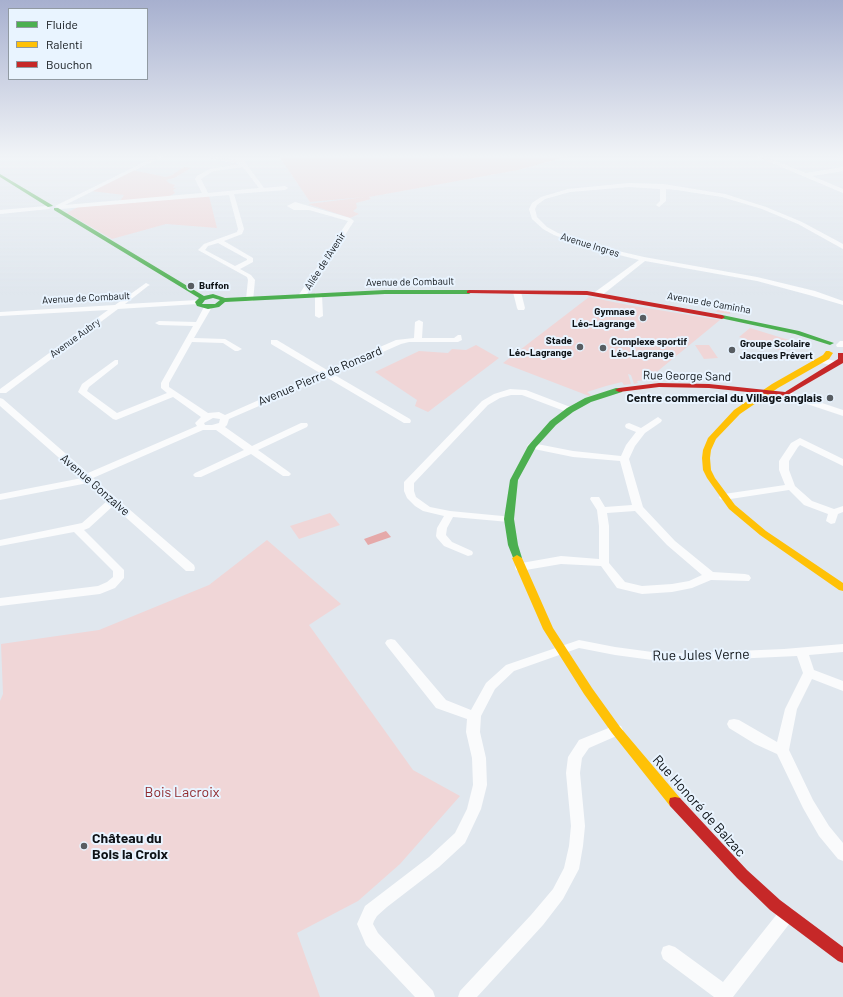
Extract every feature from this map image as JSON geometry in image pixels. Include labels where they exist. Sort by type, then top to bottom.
[{"type":"street","points":[[46,203],[200,300],[217,296],[223,300],[220,304],[208,307],[199,305],[200,300]]},
{"type":"street","points":[[54,207],[63,203]]},
{"type":"street","points":[[0,212],[111,203]]},
{"type":"street","points":[[234,203],[239,222],[240,233],[206,245],[201,250],[250,276],[252,280],[250,299]]},
{"type":"street","name":"Avenue Ingres","points":[[537,203],[532,207],[532,214],[536,221],[556,234],[597,249],[644,260],[757,279],[812,293],[843,303]]},
{"type":"street","name":"Avenue Ingres","points":[[750,203],[800,223],[843,247]]},
{"type":"street","name":"Allée de l'Avenir","points":[[302,296],[351,221],[310,208]]},
{"type":"street","points":[[219,241],[250,258],[251,261],[236,268]]},
{"type":"street","points":[[598,294],[644,260]]},
{"type":"street","name":"Avenue Aubry","points":[[1,395],[146,286]]},
{"type":"street","name":"Avenue de Combault","points":[[223,300],[385,292],[576,292],[598,294]]},
{"type":"street","points":[[518,292],[521,308]]},
{"type":"street","name":"Avenue de Caminha","points":[[598,294],[748,321],[815,338],[826,344],[821,348],[829,353]]},
{"type":"street","points":[[318,295],[319,316]]},
{"type":"street","name":"Avenue de Combault","points":[[0,314],[200,300]]},
{"type":"street","points":[[206,416],[165,388],[165,383],[208,307]]},
{"type":"street","points":[[418,340],[419,322]]},
{"type":"street","points":[[159,323],[199,324]]},
{"type":"street","name":"Avenue Pierre de Ronsard","points":[[224,418],[400,342],[418,340],[458,340],[458,337]]},
{"type":"street","points":[[190,340],[225,341],[238,349]]},
{"type":"street","points":[[274,342],[407,421]]},
{"type":"street","points":[[826,344],[842,349]]},
{"type":"street","points":[[842,349],[829,353],[828,356],[768,391],[735,414],[717,432],[709,444],[706,454],[707,470],[732,507],[755,527],[843,588]]},
{"type":"street","points":[[786,394],[842,360],[842,349]]},
{"type":"street","points":[[821,360],[837,364]]},
{"type":"street","points":[[115,362],[85,386],[82,392],[116,417],[173,394]]},
{"type":"street","points":[[801,371],[804,375],[814,377]]},
{"type":"street","name":"Rue George Sand","points":[[561,650],[548,628],[520,567],[513,546],[509,519],[514,480],[532,446],[553,423],[570,410],[607,392],[635,387],[689,386],[768,391],[786,394]]},
{"type":"street","points":[[509,519],[450,514],[427,509],[412,498],[409,491],[409,482],[485,403],[497,396],[510,392],[523,392],[570,410]]},
{"type":"street","points":[[786,394],[843,413]]},
{"type":"street","name":"Avenue Gonzalve","points":[[1,395],[113,501],[190,568]]},
{"type":"street","points":[[0,498],[88,478],[202,427],[218,427],[225,421],[224,418],[219,415],[206,416],[199,423],[202,427]]},
{"type":"street","points":[[658,420],[642,431],[631,445],[624,459],[638,508],[671,543],[710,576]]},
{"type":"street","points":[[198,475],[304,425]]},
{"type":"street","points":[[629,426],[642,431]]},
{"type":"street","points":[[218,427],[286,474]]},
{"type":"street","points":[[836,514],[808,503],[791,487],[784,470],[784,461],[794,445],[800,441],[843,463]]},
{"type":"street","points":[[532,446],[574,454],[624,459]]},
{"type":"street","points":[[724,497],[791,487]]},
{"type":"street","points":[[595,499],[602,510],[604,526],[604,562],[621,585],[642,590],[679,587],[692,584],[710,576],[745,578]]},
{"type":"street","points":[[0,543],[86,526],[113,501]]},
{"type":"street","points":[[602,510],[638,508]]},
{"type":"street","points":[[450,514],[442,528],[441,536],[448,544],[468,553]]},
{"type":"street","points":[[0,602],[100,590],[114,582],[118,578],[119,570],[76,528]]},
{"type":"street","points":[[520,567],[562,560],[604,562]]},
{"type":"street","points":[[391,643],[441,704],[474,716],[473,732],[479,758],[480,785],[474,809],[460,838],[434,862],[381,902],[366,918],[365,924],[372,939],[427,997]]},
{"type":"street","name":"Rue Jules Verne","points":[[474,716],[490,686],[510,668],[579,644],[615,651],[667,658],[721,657],[843,648]]},
{"type":"street","name":"Rue Honoré de Balzac","points":[[561,650],[616,730],[686,815],[742,874],[787,914],[843,956]]},
{"type":"street","points":[[802,652],[809,673],[791,709],[782,750],[808,804],[824,831],[843,854]]},
{"type":"street","points":[[809,673],[843,686]]},
{"type":"street","points":[[734,724],[760,740],[782,750]]},
{"type":"street","points":[[466,997],[537,920],[558,894],[571,869],[576,846],[578,826],[573,773],[575,757],[584,744],[616,730]]},
{"type":"street","points":[[669,953],[723,995],[787,914]]},
{"type":"green space","points":[[131,203],[211,203],[217,228],[166,224],[112,239],[67,213],[78,207]]},
{"type":"green space","points":[[356,203],[357,208],[353,211],[359,214],[350,218],[308,204],[358,203]]},
{"type":"green space","name":"Complexe sportif Léo-Lagrange","points":[[589,297],[720,320],[653,375],[656,382],[652,380],[644,380],[637,381],[638,383],[634,384],[631,375],[628,374],[631,384],[624,385],[622,382],[606,386],[587,392],[591,395],[589,396],[503,363]]},
{"type":"green space","points":[[715,300],[743,305],[731,307],[730,314],[716,312],[721,306]]},
{"type":"green space","points":[[750,328],[789,340],[779,350],[739,337]]},
{"type":"green space","points":[[476,345],[499,358],[428,412],[415,406],[417,400],[375,372],[419,351],[448,353],[452,349],[466,350]]},
{"type":"green space","points":[[695,345],[709,345],[718,358],[704,359]]},
{"type":"green space","points":[[330,513],[340,525],[299,539],[290,526]]},
{"type":"green space","name":"Bois Lacroix","points":[[267,540],[341,604],[309,625],[413,770],[460,796],[400,864],[358,901],[297,933],[320,997],[0,997],[0,701],[3,694],[1,644],[99,630],[209,585]]},
{"type":"shaded area","points":[[386,531],[391,537],[368,545],[364,539]]},
{"type":"traffic: fast","points":[[44,203],[50,206]]},
{"type":"traffic: fast","points":[[56,209],[203,298]]},
{"type":"traffic: fast","points":[[223,300],[385,292],[469,292]]},
{"type":"traffic: fast","points":[[213,296],[221,298],[223,300],[222,302],[217,306],[208,307],[199,305],[198,302],[203,298],[213,296]]},
{"type":"traffic: fast","points":[[722,317],[797,332],[830,343]]},
{"type":"traffic: fast","points":[[517,558],[513,545],[509,519],[514,480],[532,446],[553,423],[570,410],[588,400],[619,390]]},
{"type":"traffic: slow","points":[[829,353],[826,357],[775,386],[737,412],[712,438],[707,450],[706,458],[707,470],[711,478],[732,507],[763,533],[843,588]]},
{"type":"traffic: slow","points":[[517,558],[548,629],[588,691],[616,730],[675,802]]},
{"type":"traffic: jam","points":[[469,292],[587,293],[722,317]]},
{"type":"traffic: jam","points":[[619,390],[659,385],[709,386],[786,394],[842,360],[841,355]]},
{"type":"traffic: jam","points":[[675,802],[742,874],[775,905],[843,956]]},
{"type":"place","name":"Buffon","points":[[191,286]]},
{"type":"place","name":"Gymnase Léo-Lagrange","points":[[643,318]]},
{"type":"place","name":"Stade Léo-Lagrange","points":[[580,347]]},
{"type":"place","name":"Complexe sportif Léo-Lagrange","points":[[603,348]]},
{"type":"place","name":"Groupe Scolaire Jacques Prévert","points":[[732,350]]},
{"type":"place","name":"Centre commercial du Village anglais","points":[[830,398]]},
{"type":"place","name":"Château du Bois la Croix","points":[[84,846]]}]
